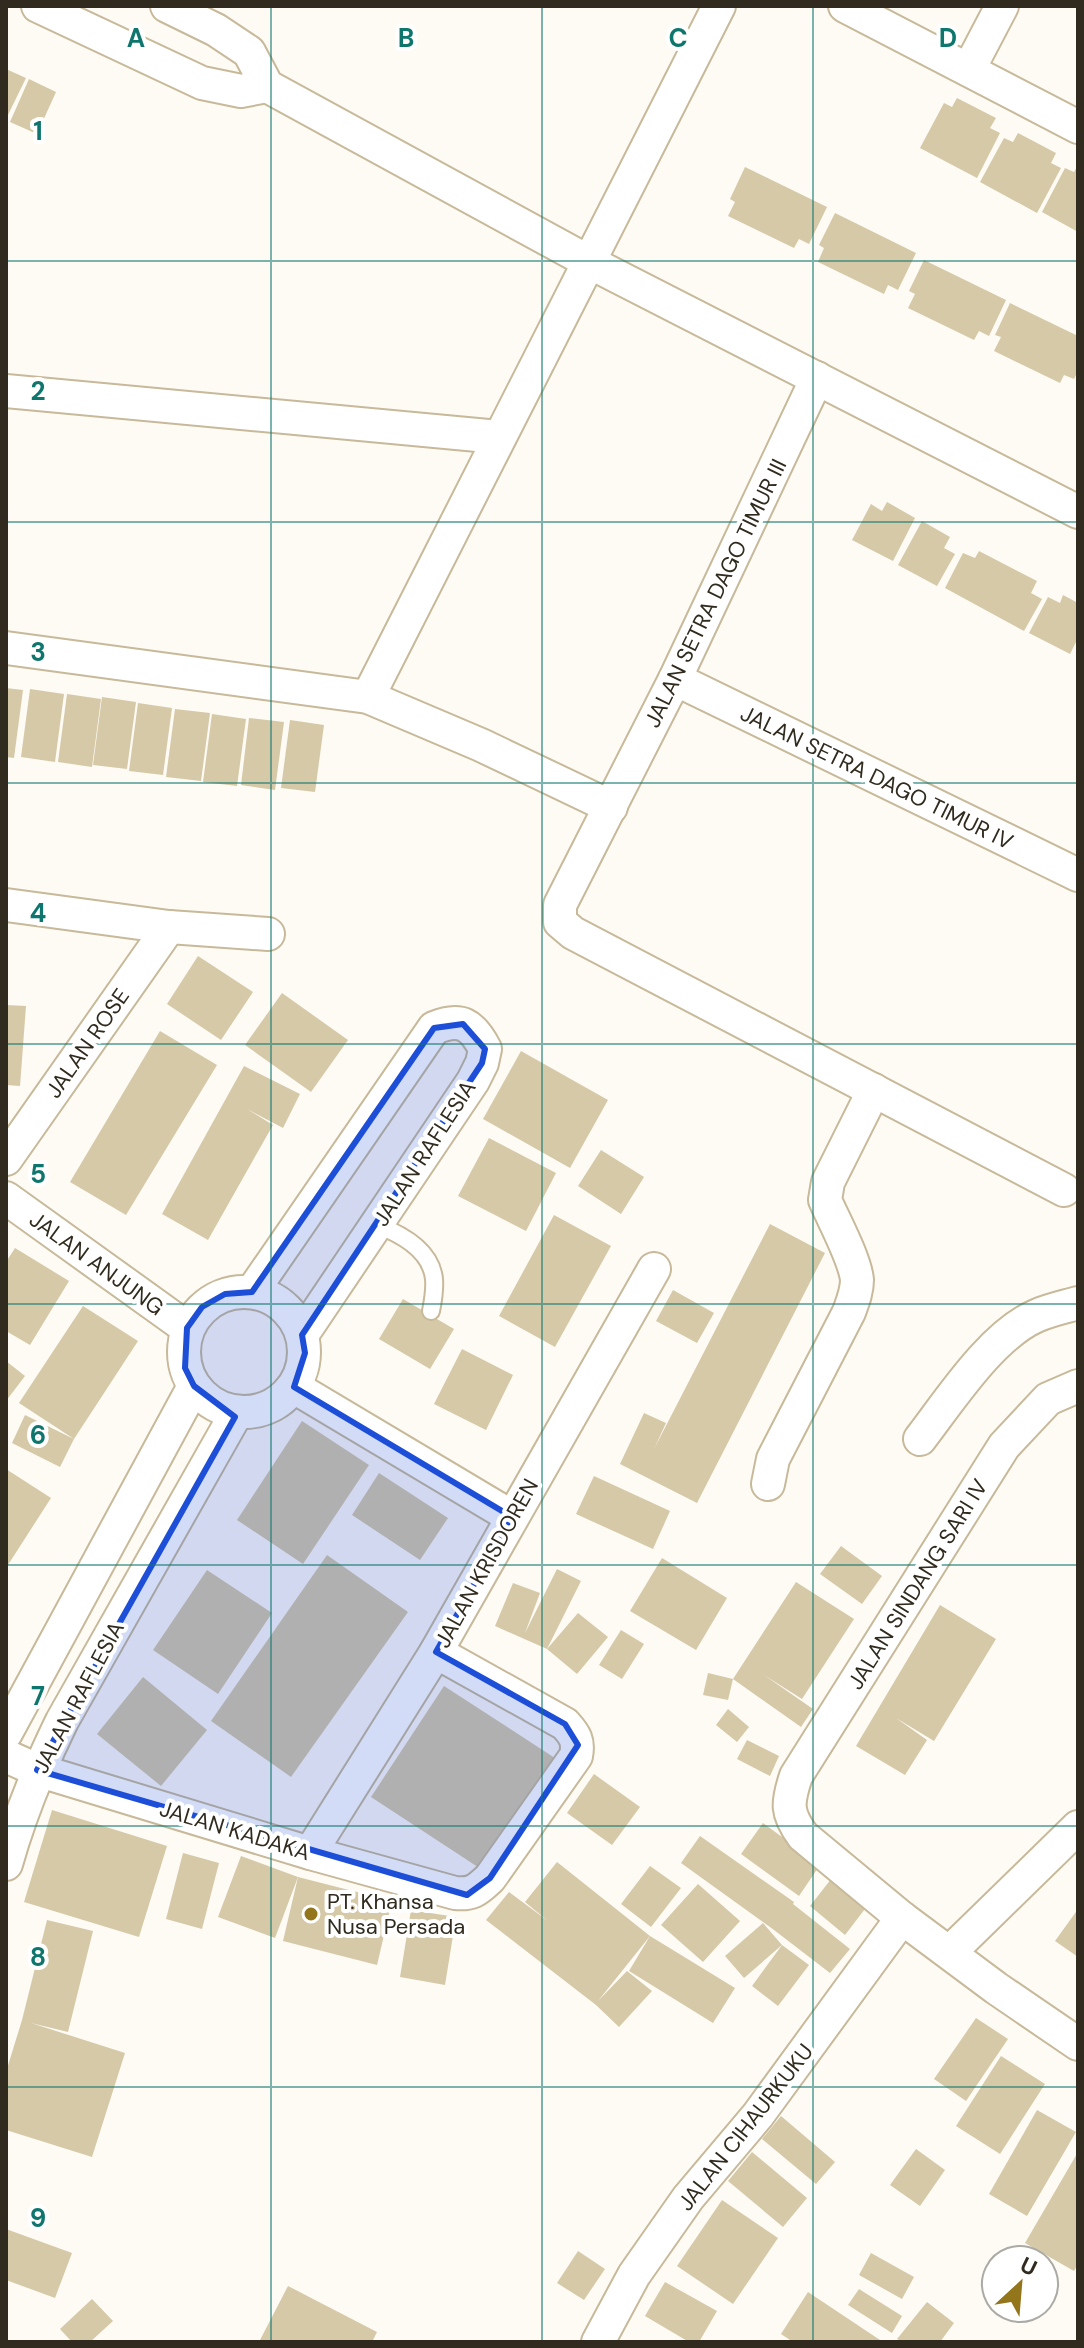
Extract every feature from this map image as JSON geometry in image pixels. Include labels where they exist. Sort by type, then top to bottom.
[{"type":"street","points":[[38,6],[202,83],[241,91],[267,86]]},
{"type":"street","points":[[167,6],[216,30],[249,52],[267,86],[591,263],[1078,512]]},
{"type":"street","points":[[368,697],[719,6]]},
{"type":"street","points":[[845,6],[1078,127]]},
{"type":"street","points":[[969,69],[1002,6]]},
{"type":"street","name":"JALAN SETRA DAGO TIMUR III","points":[[817,378],[675,679],[560,905],[560,922],[573,933],[874,1090]]},
{"type":"street","points":[[6,391],[499,437]]},
{"type":"street","points":[[6,648],[368,697],[481,745],[611,807]]},
{"type":"street","name":"JALAN SETRA DAGO TIMUR IV","points":[[675,679],[1078,875]]},
{"type":"street","points":[[6,905],[169,927],[268,934]]},
{"type":"street","name":"JALAN ROSE","points":[[6,1159],[169,927]]},
{"type":"street","name":"JALAN RAFLESIA","points":[[252,1292],[434,1028],[449,1022],[463,1024],[477,1033],[485,1049],[473,1081],[302,1335]]},
{"type":"street","points":[[768,1484],[773,1459],[856,1294],[857,1278],[825,1200],[825,1191],[874,1090],[1064,1190]]},
{"type":"street","name":"JALAN ANJUNG","points":[[6,1198],[187,1328]]},
{"type":"street","name":"JALAN KRISDOREN","points":[[310,1853],[436,1652],[654,1269]]},
{"type":"street","points":[[252,1292],[274,1299],[292,1315],[302,1335],[305,1353],[302,1371],[294,1387],[269,1407],[254,1412],[221,1408],[206,1399],[194,1386],[185,1368],[183,1348],[187,1328],[202,1307],[225,1294],[252,1292]]},
{"type":"street","points":[[920,1439],[989,1352],[1013,1330],[1036,1316],[1078,1303]]},
{"type":"street","name":"JALAN RAFLESIA","points":[[6,1733],[194,1386]]},
{"type":"street","name":"JALAN SINDANG SARI IV","points":[[902,1918],[803,1836],[793,1822],[789,1809],[796,1776],[1004,1446],[1048,1399],[1078,1386]]},
{"type":"street","points":[[294,1387],[512,1517]]},
{"type":"street","name":"JALAN RAFLESIA","points":[[6,1864],[37,1770],[62,1721],[237,1412]]},
{"type":"street","name":"JALAN KADAKA","points":[[6,1756],[37,1770],[310,1853],[467,1895],[490,1878],[576,1756],[578,1745],[565,1724],[436,1652]]},
{"type":"street","points":[[950,1952],[1078,1827]]},
{"type":"street","points":[[902,1918],[1078,2044]]},
{"type":"street","name":"JALAN CIHAURKUKU","points":[[598,2342],[634,2275],[688,2198],[758,2115],[902,1918]]},
{"type":"lane","points":[[377,1225],[406,1239],[430,1265],[434,1278],[431,1311]]},
{"type":"highlighted area","points":[[463,1024],[485,1049],[482,1063],[302,1335],[305,1353],[294,1387],[512,1517],[436,1652],[565,1724],[578,1745],[490,1878],[467,1895],[37,1770],[235,1417],[194,1386],[185,1368],[187,1328],[202,1307],[225,1294],[252,1292],[434,1028]]},
{"type":"building","points":[[6,69],[26,78],[6,119]]},
{"type":"building","points":[[29,79],[56,92],[37,134],[10,122]]},
{"type":"building","points":[[957,98],[996,118],[990,128],[1000,133],[977,178],[920,148],[944,103],[952,107]]},
{"type":"building","points":[[1018,133],[1056,153],[1051,163],[1061,168],[1037,213],[980,182],[1004,138],[1013,142]]},
{"type":"building","points":[[1078,165],[1078,232],[1042,212],[1065,168],[1074,172]]},
{"type":"building","points":[[745,167],[827,207],[809,244],[799,239],[794,248],[728,216],[735,202],[730,199]]},
{"type":"building","points":[[835,213],[916,253],[898,290],[888,285],[884,294],[818,262],[824,248],[819,245]]},
{"type":"building","points":[[924,260],[1006,300],[989,336],[979,331],[974,340],[908,308],[915,294],[909,291]]},
{"type":"building","points":[[1010,303],[1078,336],[1078,371],[1074,379],[1064,375],[1060,383],[994,351],[1001,337],[995,335]]},
{"type":"building","points":[[887,502],[915,518],[893,561],[852,540],[871,504],[882,511]]},
{"type":"building","points":[[922,521],[950,537],[944,548],[955,554],[937,586],[898,565]]},
{"type":"building","points":[[979,551],[1037,581],[1031,593],[1042,599],[1024,631],[945,588],[963,553],[975,558]]},
{"type":"building","points":[[1063,595],[1078,603],[1078,638],[1070,654],[1029,633],[1048,597],[1060,603]]},
{"type":"building","points":[[6,688],[23,690],[14,758],[6,757]]},
{"type":"building","points":[[30,689],[64,694],[55,762],[21,757]]},
{"type":"building","points":[[67,694],[101,699],[92,767],[58,762]]},
{"type":"building","points":[[102,697],[136,702],[127,769],[93,765]]},
{"type":"building","points":[[138,703],[172,708],[163,775],[129,771]]},
{"type":"building","points":[[175,709],[210,713],[201,781],[166,777]]},
{"type":"building","points":[[212,714],[246,719],[237,786],[203,782]]},
{"type":"building","points":[[249,718],[284,722],[275,790],[241,785]]},
{"type":"building","points":[[290,720],[324,725],[315,792],[281,788]]},
{"type":"building","points":[[198,956],[253,992],[221,1040],[167,1004]]},
{"type":"building","points":[[282,993],[348,1040],[311,1092],[245,1045]]},
{"type":"building","points":[[6,1005],[26,1006],[20,1086],[6,1085]]},
{"type":"building","points":[[160,1031],[217,1065],[126,1215],[70,1182]]},
{"type":"building","points":[[521,1051],[608,1100],[570,1168],[483,1119]]},
{"type":"building","points":[[244,1066],[300,1094],[283,1128],[247,1109],[273,1125],[208,1240],[162,1214]]},
{"type":"building","points":[[489,1138],[556,1173],[526,1231],[458,1196]]},
{"type":"building","points":[[601,1150],[644,1177],[621,1214],[578,1186]]},
{"type":"building","points":[[554,1215],[611,1246],[555,1347],[499,1316]]},
{"type":"building","points":[[770,1224],[825,1253],[697,1503],[620,1464],[644,1413],[666,1423],[654,1449]]},
{"type":"building","points":[[15,1248],[69,1281],[30,1345],[6,1331],[6,1262]]},
{"type":"building","points":[[673,1290],[714,1313],[697,1343],[656,1321]]},
{"type":"building","points":[[403,1299],[454,1329],[430,1369],[379,1339]]},
{"type":"building","points":[[83,1306],[138,1341],[74,1439],[19,1403]]},
{"type":"building","points":[[462,1349],[513,1375],[486,1430],[434,1404]]},
{"type":"building","points":[[6,1361],[25,1376],[6,1401]]},
{"type":"building","points":[[25,1415],[74,1439],[60,1467],[12,1443]]},
{"type":"building","points":[[302,1421],[369,1465],[303,1564],[237,1520]]},
{"type":"building","points":[[6,1469],[51,1498],[6,1568]]},
{"type":"building","points":[[379,1473],[448,1518],[420,1560],[352,1515]]},
{"type":"building","points":[[594,1476],[670,1511],[653,1549],[576,1514]]},
{"type":"building","points":[[841,1546],[882,1576],[862,1604],[820,1574]]},
{"type":"building","points":[[327,1555],[408,1612],[291,1777],[211,1721]]},
{"type":"building","points":[[662,1558],[727,1598],[696,1650],[630,1611]]},
{"type":"building","points":[[557,1569],[581,1581],[547,1649],[495,1626],[513,1583],[540,1593],[525,1633]]},
{"type":"building","points":[[207,1570],[272,1613],[218,1694],[153,1650]]},
{"type":"building","points":[[796,1582],[854,1619],[802,1699],[764,1675],[813,1709],[801,1727],[733,1679]]},
{"type":"building","points":[[940,1605],[996,1639],[934,1741],[896,1718],[927,1740],[905,1775],[856,1746]]},
{"type":"building","points":[[578,1613],[608,1637],[577,1674],[547,1649]]},
{"type":"building","points":[[621,1630],[644,1644],[622,1679],[599,1665]]},
{"type":"building","points":[[708,1673],[733,1679],[728,1700],[703,1695]]},
{"type":"building","points":[[143,1677],[207,1730],[161,1786],[97,1734]]},
{"type":"building","points":[[444,1686],[561,1762],[487,1873],[371,1797]]},
{"type":"building","points":[[728,1709],[749,1727],[737,1742],[716,1725]]},
{"type":"building","points":[[747,1740],[779,1756],[770,1776],[737,1759]]},
{"type":"building","points":[[594,1774],[640,1807],[612,1845],[567,1813]]},
{"type":"building","points":[[52,1810],[167,1846],[139,1937],[24,1902]]},
{"type":"building","points":[[763,1823],[820,1865],[799,1896],[741,1854]]},
{"type":"building","points":[[700,1836],[794,1902],[850,1949],[830,1973],[681,1863]]},
{"type":"building","points":[[183,1853],[219,1863],[202,1929],[166,1919]]},
{"type":"building","points":[[241,1856],[298,1877],[275,1938],[218,1917]]},
{"type":"building","points":[[557,1862],[650,1936],[598,2001],[627,1971],[652,1991],[619,2027],[596,2005],[486,1920],[509,1892],[548,1921],[525,1902]]},
{"type":"building","points":[[650,1866],[681,1888],[651,1927],[621,1904]]},
{"type":"building","points":[[835,1874],[871,1901],[845,1935],[810,1906]]},
{"type":"building","points":[[298,1877],[392,1901],[377,1965],[283,1941]]},
{"type":"building","points":[[698,1884],[740,1921],[703,1962],[661,1925]]},
{"type":"building","points":[[1078,1909],[1078,1957],[1055,1941]]},
{"type":"building","points":[[411,1910],[456,1917],[445,1985],[400,1977]]},
{"type":"building","points":[[47,1920],[93,1931],[68,2032],[31,2023],[125,2053],[92,2157],[6,2130],[6,2072]]},
{"type":"building","points":[[763,1923],[782,1945],[744,1978],[725,1956]]},
{"type":"building","points":[[650,1936],[735,1988],[713,2023],[629,1971]]},
{"type":"building","points":[[782,1945],[809,1965],[778,2006],[752,1986]]},
{"type":"building","points":[[976,2018],[1008,2039],[966,2101],[934,2079]]},
{"type":"building","points":[[1001,2056],[1045,2084],[1000,2154],[956,2126]]},
{"type":"building","points":[[1037,2110],[1076,2132],[1027,2216],[989,2194]]},
{"type":"building","points":[[781,2116],[835,2162],[816,2184],[762,2139]]},
{"type":"building","points":[[916,2149],[945,2170],[920,2206],[890,2185]]},
{"type":"building","points":[[752,2152],[807,2198],[783,2227],[728,2181]]},
{"type":"building","points":[[1078,2152],[1078,2264],[1074,2271],[1060,2263],[1060,2244],[1025,2243]]},
{"type":"building","points":[[722,2200],[778,2238],[733,2304],[677,2266]]},
{"type":"building","points":[[6,2229],[72,2253],[55,2298],[6,2280]]},
{"type":"building","points":[[578,2251],[605,2269],[584,2300],[557,2283]]},
{"type":"building","points":[[871,2253],[914,2277],[902,2299],[859,2275]]},
{"type":"building","points":[[665,2282],[717,2311],[699,2342],[689,2342],[645,2316]]},
{"type":"building","points":[[288,2286],[377,2332],[372,2342],[259,2342]]},
{"type":"building","points":[[859,2289],[902,2316],[892,2333],[848,2305]]},
{"type":"building","points":[[808,2292],[879,2342],[793,2342],[781,2334]]},
{"type":"building","points":[[92,2299],[113,2321],[90,2342],[72,2342],[60,2329]]},
{"type":"building","points":[[927,2302],[954,2323],[940,2342],[902,2342],[897,2339]]},
{"type":"place","name":"PT. Khansa Nusa Persada","points":[[311,1914]]}]
